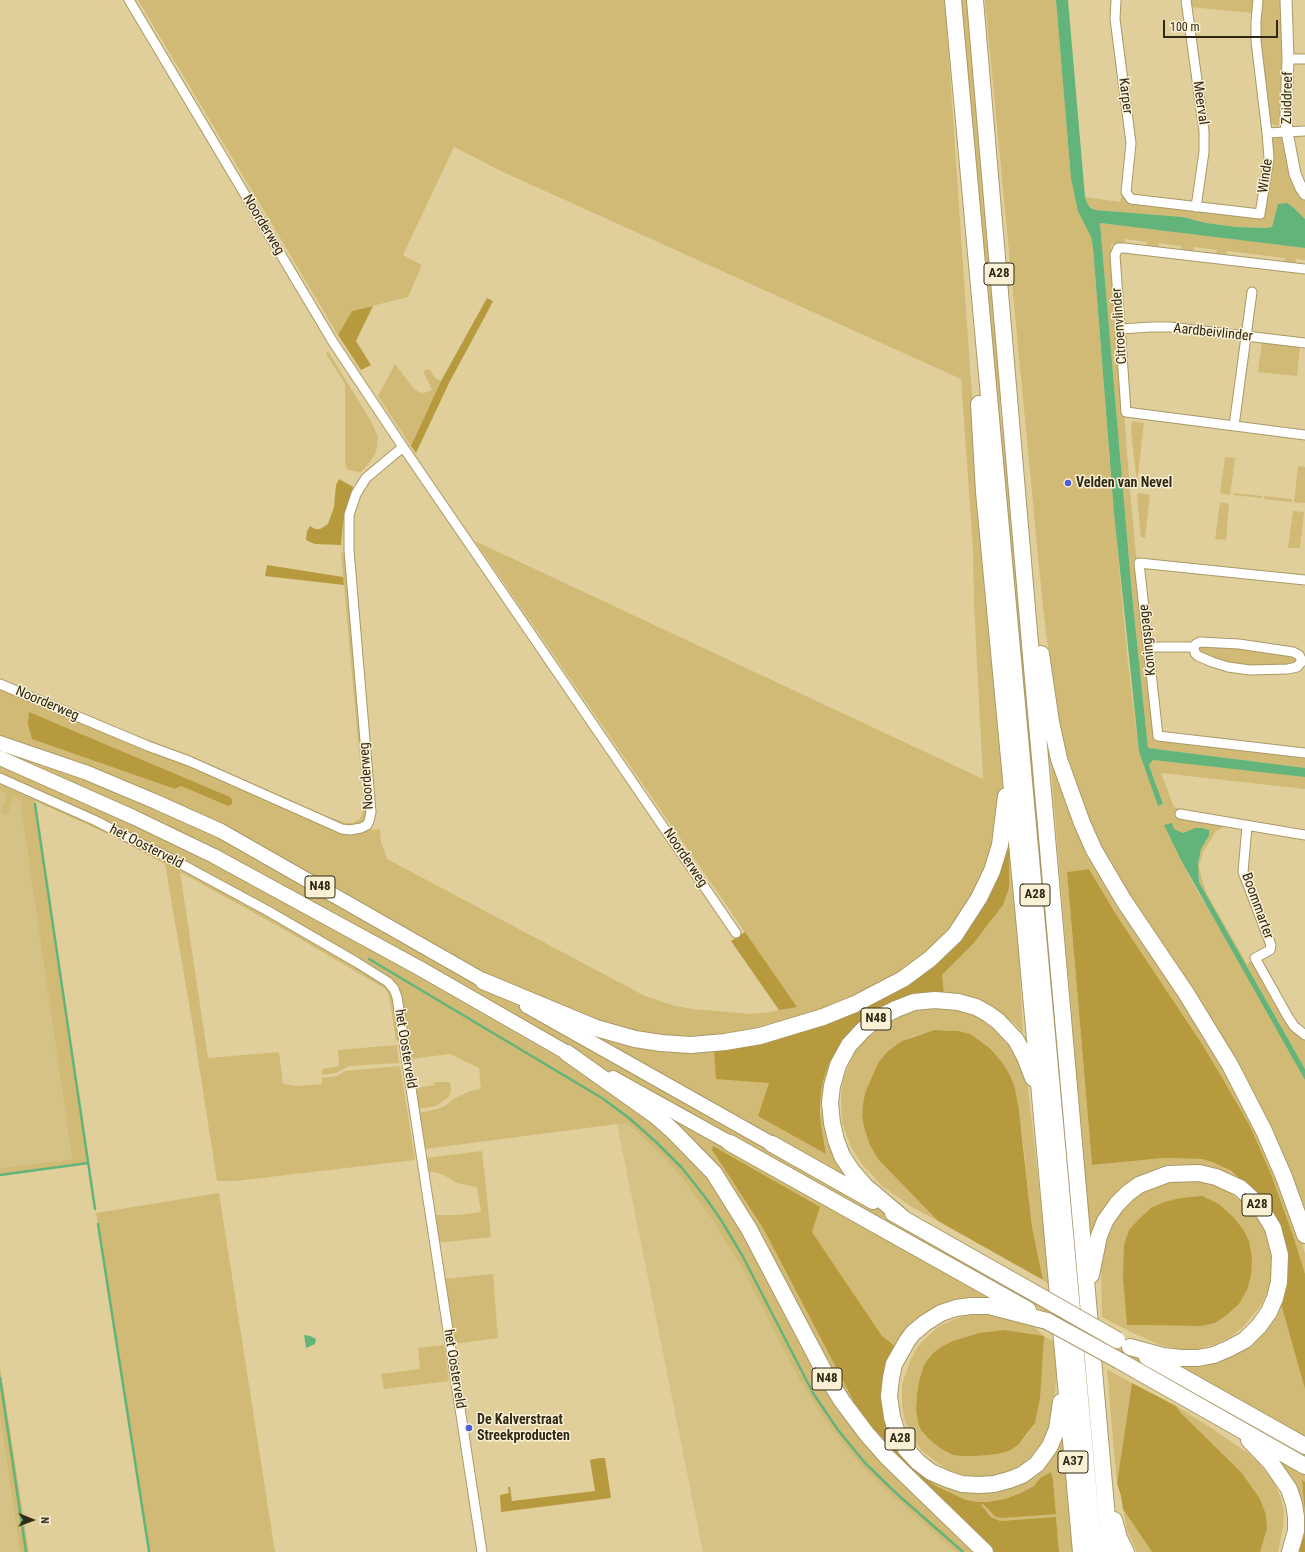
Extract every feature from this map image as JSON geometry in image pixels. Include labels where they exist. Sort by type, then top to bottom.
[{"type":"highway","name":"A28","points":[[953,0],[1088,1493]]},
{"type":"highway","name":"A28","points":[[975,0],[1104,1484],[1119,1538],[1126,1552]]},
{"type":"highway","name":"A28","points":[[980,298],[980,412],[984,485],[1010,758],[1043,1120],[1065,1372],[1058,1423],[1050,1446],[1037,1464],[1022,1475],[994,1484],[962,1484],[931,1472],[918,1462],[906,1449],[897,1433],[892,1417],[889,1396],[890,1378],[899,1353],[913,1333],[940,1313],[956,1308],[989,1306],[1047,1321],[1120,1361],[1305,1466]]},
{"type":"highway","name":"A28","points":[[1020,522],[1035,602],[1045,684],[1059,758],[1082,823],[1094,850],[1124,901],[1186,993],[1230,1065],[1264,1131],[1284,1177],[1305,1235]]},
{"type":"highway","name":"N48","points":[[0,743],[85,772],[154,800],[221,831],[482,981],[1045,1299]]},
{"type":"highway","name":"N48","points":[[0,758],[133,817],[214,856],[421,969],[567,1053],[1047,1321]]},
{"type":"highway","name":"A28","points":[[482,981],[596,1028],[635,1039],[661,1043],[707,1044],[760,1036],[816,1019],[855,1004],[903,979],[924,964],[955,934],[972,911],[992,871],[1000,845],[1010,758]]},
{"type":"highway","name":"N48","points":[[903,1218],[865,1186],[852,1171],[842,1156],[832,1123],[830,1102],[832,1086],[838,1065],[849,1045],[863,1030],[878,1018],[914,1002],[935,1000],[958,1002],[976,1007],[988,1013],[1016,1040],[1025,1056],[1032,1075],[1043,1120]]},
{"type":"highway","name":"N48","points":[[567,1053],[656,1116],[672,1130],[714,1173],[749,1229],[815,1357],[842,1401],[866,1433],[887,1457],[985,1552]]},
{"type":"highway","name":"A28","points":[[1088,1312],[1091,1270],[1099,1236],[1105,1221],[1117,1204],[1128,1193],[1139,1185],[1155,1178],[1168,1174],[1185,1173],[1199,1173],[1216,1177],[1240,1188],[1264,1213],[1273,1228],[1278,1242],[1281,1269],[1279,1282],[1275,1298],[1269,1312],[1259,1326],[1245,1340],[1230,1348],[1214,1355],[1198,1358],[1163,1356],[1124,1344]]},
{"type":"highway","name":"A28","points":[[1045,1299],[1305,1446]]},
{"type":"highway","name":"A37","points":[[1065,1372],[1081,1552]]},
{"type":"highway","name":"A28","points":[[1240,1430],[1272,1463],[1289,1489],[1294,1504],[1296,1517],[1296,1531],[1290,1552]]},
{"type":"highway","name":"A37","points":[[1104,1484],[1110,1552]]},
{"type":"highway","name":"A37","points":[[1088,1493],[1094,1552]]},
{"type":"street","name":"Noorderweg","points":[[129,0],[332,342],[736,933]]},
{"type":"street","name":"Karper","points":[[1116,0],[1115,19],[1131,143],[1126,192]]},
{"type":"street","name":"Meerval","points":[[1186,0],[1204,131],[1204,152],[1196,207]]},
{"type":"street","name":"Winde","points":[[1126,192],[1131,199],[1260,214],[1269,158],[1256,41],[1258,0]]},
{"type":"street","name":"Zuiddreef","points":[[1286,0],[1288,59],[1286,114],[1287,132],[1295,174],[1305,194]]},
{"type":"street","points":[[1288,59],[1305,59]]},
{"type":"street","points":[[1267,133],[1305,131]]},
{"type":"street","name":"Citroenvlinder","points":[[1305,269],[1124,248],[1118,248],[1115,255],[1126,412],[1305,436]]},
{"type":"street","points":[[1234,426],[1252,292]]},
{"type":"street","name":"Aardbeivlinder","points":[[1121,329],[1151,326],[1165,327],[1305,343]]},
{"type":"street","name":"Noorderweg","points":[[0,684],[142,744],[189,761],[342,829],[357,829],[364,827],[369,821],[371,812],[349,550],[349,515],[356,494],[366,478],[403,447]]},
{"type":"street","name":"Koningspage","points":[[1305,580],[1139,563],[1158,736],[1305,753]]},
{"type":"street","points":[[1200,642],[1263,647],[1293,652],[1299,655],[1303,661],[1297,667],[1288,669],[1262,671],[1250,670],[1228,667],[1212,662],[1198,656],[1195,653],[1194,648],[1196,644],[1200,642]]},
{"type":"street","points":[[1149,647],[1194,648]]},
{"type":"street","name":"het Oosterveld","points":[[0,778],[94,820],[201,875],[356,962],[388,982],[394,989],[397,997],[482,1552]]},
{"type":"street","points":[[1180,814],[1305,835]]},
{"type":"street","name":"Boommarter","points":[[1247,826],[1243,872],[1271,946],[1270,950],[1255,958],[1288,1017],[1294,1026],[1305,1035]]},
{"type":"shaded area","points":[[138,0],[945,0],[970,368],[1002,771],[1003,815],[986,873],[959,918],[931,951],[904,971],[838,1004],[763,1028],[713,1036],[677,1037],[609,1028],[483,973],[235,834],[0,740],[0,686],[188,763],[347,832],[380,829],[381,842],[387,859],[645,996],[675,1006],[751,1014],[771,1012],[796,1006],[475,541],[983,779],[974,603],[973,549],[961,379],[503,172],[454,147],[403,255],[422,265],[408,297],[352,311],[338,335]],"holes":[[[29,713],[230,797],[228,806],[181,786],[175,789],[159,783]]]},
{"type":"shaded area","points":[[958,0],[969,0],[1000,371],[1000,409],[1009,488],[1052,975],[1064,1139]]},
{"type":"shaded area","points":[[985,0],[1056,0],[1071,179],[1075,197],[1091,237],[1093,248],[1110,467],[1128,663],[1139,752],[1158,806],[1163,804],[1149,765],[1153,760],[1305,776],[1305,789],[1161,773],[1174,807],[1179,808],[1178,815],[1227,825],[1216,831],[1203,852],[1199,865],[1207,894],[1247,964],[1253,960],[1305,1039],[1305,1069],[1199,882],[1198,864],[1201,849],[1209,837],[1195,828],[1183,833],[1174,829],[1182,862],[1193,884],[1229,943],[1305,1080],[1305,1220],[1095,833],[1078,792],[1063,746],[1053,686],[1043,608]]},
{"type":"shaded area","points":[[1056,0],[1068,0],[1085,197],[1091,208],[1095,210],[1183,217],[1206,223],[1237,227],[1265,228],[1272,227],[1278,204],[1287,203],[1305,219],[1305,248],[1100,223],[1132,594],[1148,748],[1305,768],[1305,777],[1153,760],[1149,765],[1163,804],[1158,806],[1139,752],[1114,513],[1093,248],[1091,237],[1078,211],[1071,179]]},
{"type":"shaded area","points":[[1190,0],[1253,0],[1252,13],[1190,7]]},
{"type":"shaded area","points":[[1262,0],[1283,0],[1285,59],[1281,123],[1277,126],[1270,124],[1258,25]]},
{"type":"shaded area","points":[[1276,137],[1282,137],[1285,142],[1293,183],[1297,192],[1305,200],[1305,219],[1287,203],[1278,204],[1272,228],[1237,227],[1206,223],[1183,217],[1095,210],[1088,205],[1085,197],[1120,202],[1122,195],[1131,202],[1262,218],[1271,144],[1273,139]]},
{"type":"shaded area","points":[[1100,223],[1305,248],[1305,260],[1296,259],[1295,265],[1284,263],[1285,258],[1227,251],[1225,256],[1216,255],[1217,250],[1194,247],[1193,253],[1181,252],[1181,246],[1159,243],[1158,249],[1147,247],[1147,242],[1125,239],[1124,245],[1111,244],[1130,491],[1153,737],[1305,755],[1305,768],[1148,748],[1132,594]]},
{"type":"shaded area","points":[[487,298],[493,301],[449,383],[416,453],[411,446],[441,381]]},
{"type":"shaded area","points":[[373,306],[356,341],[371,365],[361,370],[338,335],[352,311]]},
{"type":"shaded area","points":[[1262,341],[1300,346],[1297,376],[1258,372]]},
{"type":"shaded area","points":[[328,351],[372,423],[378,437],[375,454],[361,472],[347,469],[345,463],[345,384],[326,354]]},
{"type":"shaded area","points":[[395,364],[414,389],[419,392],[424,393],[432,390],[423,371],[429,369],[436,379],[441,381],[411,446],[378,396]]},
{"type":"shaded area","points":[[1132,421],[1144,423],[1137,483],[1131,432]]},
{"type":"shaded area","points":[[1225,457],[1235,458],[1230,495],[1220,493]]},
{"type":"shaded area","points":[[1298,466],[1305,467],[1305,503],[1294,502]]},
{"type":"shaded area","points":[[339,479],[353,487],[343,523],[341,545],[315,544],[306,540],[307,531],[310,526],[315,529],[320,529],[328,524],[334,507],[336,485]]},
{"type":"shaded area","points":[[1139,493],[1150,495],[1145,538],[1141,537],[1137,495]]},
{"type":"shaded area","points":[[1234,493],[1262,496],[1261,498],[1233,495]]},
{"type":"shaded area","points":[[1264,496],[1292,499],[1292,502],[1264,499]]},
{"type":"shaded area","points":[[1220,502],[1229,504],[1226,540],[1215,539]]},
{"type":"shaded area","points":[[1293,511],[1304,512],[1300,548],[1288,548]]},
{"type":"shaded area","points":[[341,552],[347,556],[367,815],[364,822],[350,828],[0,682],[0,678],[125,731],[191,756],[326,816],[346,823],[353,823],[360,819],[364,807]]},
{"type":"shaded area","points":[[267,565],[343,577],[344,585],[265,576]]},
{"type":"shaded area","points":[[1199,646],[1224,646],[1293,655],[1297,661],[1295,664],[1273,668],[1231,665],[1198,652]]},
{"type":"shaded area","points":[[1046,710],[1062,780],[1254,1116],[1294,1218],[1305,1254],[1305,1274],[1271,1174],[1250,1126],[1204,1047],[1117,916],[1089,869],[1067,872],[1092,1165],[1164,1158],[1202,1159],[1215,1162],[1231,1172],[1247,1185],[1228,1177],[1141,1179],[1091,1245]]},
{"type":"shaded area","points":[[29,712],[230,797],[232,804],[228,806],[181,786],[175,789],[32,739],[28,724]]},
{"type":"shaded area","points":[[0,745],[27,754],[215,833],[1052,1305],[1053,1316],[842,1197],[663,1103],[408,957],[0,755]]},
{"type":"shaded area","points":[[0,761],[261,885],[583,1072],[670,1135],[722,1193],[809,1354],[978,1552],[955,1552],[890,1494],[868,1473],[847,1449],[824,1419],[800,1381],[742,1268],[713,1221],[682,1178],[666,1160],[634,1130],[625,1123],[425,1149],[419,1113],[445,1106],[455,1098],[473,1090],[481,1089],[479,1068],[450,1054],[410,1059],[398,993],[354,958],[0,776]]},
{"type":"shaded area","points":[[0,780],[28,792],[205,879],[387,984],[393,991],[400,1039],[396,1041],[390,1001],[387,991],[384,988],[285,930],[180,872],[208,1058],[279,1052],[283,1084],[297,1086],[322,1084],[322,1078],[337,1076],[345,1071],[400,1066],[415,1160],[235,1181],[217,1181],[193,1027],[165,864],[117,838],[35,801],[88,1164],[0,1176],[0,1168],[72,1159],[20,800],[14,797],[8,815],[1,813],[7,794],[0,791]]},
{"type":"shaded area","points":[[0,791],[7,794],[2,813],[8,815],[14,797],[20,799],[72,1159],[0,1168]]},
{"type":"shaded area","points":[[1172,823],[1174,829],[1183,833],[1195,828],[1209,830],[1209,836],[1201,849],[1198,864],[1199,882],[1305,1069],[1305,1080],[1182,862],[1164,825]]},
{"type":"shaded area","points":[[1011,833],[1016,895],[1023,1033],[1015,1024],[997,1010],[977,1000],[944,994],[942,975],[974,943],[993,919]]},
{"type":"shaded area","points":[[1009,842],[1009,888],[1003,905],[974,943],[942,975],[944,994],[915,995],[835,1056],[827,1069],[823,1081],[820,1110],[826,1154],[758,1116],[769,1083],[716,1079],[714,1048],[907,984],[996,881]]},
{"type":"shaded area","points":[[1089,869],[1117,916],[1204,1047],[1250,1126],[1271,1174],[1305,1274],[1305,1389],[1279,1297],[1284,1271],[1247,1185],[1231,1171],[1215,1163],[1202,1159],[1164,1158],[1092,1165],[1067,872]]},
{"type":"shaded area","points":[[745,932],[797,1007],[779,1010],[731,941]]},
{"type":"shaded area","points":[[960,1007],[994,1022],[1025,1061],[1050,1286],[1043,1280],[1032,1227],[1023,1141],[1015,1088],[1010,1075],[990,1047],[970,1034],[948,1030],[934,1030],[911,1037],[902,1041],[878,1063],[865,1093],[862,1116],[864,1127],[914,1196],[938,1221],[912,1207],[882,1186],[862,1164],[852,1149],[842,1123],[841,1098],[843,1079],[856,1049],[867,1037],[881,1024],[898,1014],[918,1008]]},
{"type":"shaded area","points":[[564,1019],[714,1048],[769,1083],[766,1093],[826,1153],[821,1125],[821,1094],[827,1069],[835,1056],[828,1103],[860,1186],[762,1130]]},
{"type":"shaded area","points":[[934,1030],[958,1031],[970,1034],[990,1048],[1002,1062],[1010,1075],[1015,1088],[1019,1111],[1032,1227],[1043,1280],[938,1221],[878,1159],[870,1145],[862,1116],[863,1105],[865,1093],[878,1063],[888,1051],[902,1041]]},
{"type":"shaded area","points":[[397,1045],[399,1063],[349,1066],[336,1073],[322,1075],[322,1069],[339,1066],[338,1050]]},
{"type":"shaded area","points":[[434,1082],[450,1082],[451,1091],[449,1097],[436,1106],[418,1109],[415,1088],[435,1085]]},
{"type":"shaded area","points":[[635,1096],[1001,1304],[975,1302],[900,1339],[895,1346],[882,1336],[812,1232],[713,1147],[712,1150],[763,1228],[853,1400],[866,1429],[848,1404],[745,1214]]},
{"type":"shaded area","points":[[625,1123],[666,1160],[682,1178],[713,1221],[742,1268],[800,1381],[824,1419],[847,1449],[868,1473],[890,1494],[955,1552],[703,1552],[617,1124]]},
{"type":"shaded area","points":[[713,1146],[820,1207],[812,1232],[882,1336],[895,1346],[883,1393],[917,1471],[936,1486],[966,1500],[978,1502],[1005,1499],[1021,1493],[1034,1486],[1040,1478],[1051,1472],[1056,1514],[1002,1518],[996,1517],[983,1504],[981,1505],[991,1517],[1000,1521],[1056,1517],[1059,1552],[991,1552],[866,1429],[853,1400],[763,1228],[712,1150]]},
{"type":"shaded area","points":[[482,1151],[491,1237],[437,1243],[434,1215],[459,1215],[481,1212],[477,1187],[457,1183],[441,1174],[428,1171],[426,1158]]},
{"type":"shaded area","points":[[1193,1181],[1209,1183],[1226,1190],[1250,1208],[1259,1220],[1272,1247],[1273,1273],[1262,1304],[1244,1326],[1232,1336],[1216,1344],[1198,1349],[1179,1349],[1163,1346],[1137,1335],[1102,1317],[1101,1265],[1103,1249],[1112,1224],[1121,1210],[1131,1200],[1147,1190],[1173,1182]],"holes":[[[1247,1290],[1239,1304],[1228,1314],[1184,1326],[1127,1325]]]},
{"type":"shaded area","points":[[219,1193],[275,1552],[149,1552],[96,1213]]},
{"type":"shaded area","points":[[1202,1196],[1219,1204],[1232,1216],[1243,1229],[1249,1241],[1252,1258],[1251,1275],[1247,1290],[1239,1304],[1215,1323],[1201,1326],[1127,1325],[1123,1277],[1124,1245],[1129,1230],[1151,1208],[1164,1202],[1181,1198]]},
{"type":"shaded area","points":[[493,1274],[498,1338],[453,1344],[443,1279]]},
{"type":"shaded area","points":[[1279,1297],[1305,1389],[1305,1439],[1167,1361],[1223,1356]]},
{"type":"shaded area","points":[[990,1314],[1029,1322],[1044,1336],[1055,1342],[1057,1370],[1053,1416],[1044,1441],[1030,1458],[1013,1471],[988,1478],[967,1476],[946,1469],[921,1450],[905,1421],[902,1407],[902,1384],[911,1359],[918,1346],[941,1325],[966,1315]],"holes":[[[993,1331],[1035,1423],[1019,1444],[918,1423],[916,1410],[917,1394],[924,1365],[953,1341]]]},
{"type":"shaded area","points":[[1004,1330],[1044,1336],[1040,1398],[1035,1423],[1019,1444],[1009,1451],[997,1454],[975,1456],[953,1455],[940,1448],[929,1439],[921,1430],[918,1423],[916,1410],[917,1394],[924,1365],[932,1354],[941,1347],[953,1341],[979,1333]]},
{"type":"shaded area","points":[[304,1335],[316,1339],[315,1344],[306,1348]]},
{"type":"shaded area","points":[[1104,1335],[1305,1450],[1305,1460],[1104,1344]]},
{"type":"shaded area","points":[[444,1345],[449,1381],[384,1389],[381,1374],[420,1369],[418,1348]]},
{"type":"shaded area","points":[[0,1366],[29,1552],[20,1552],[0,1417]]},
{"type":"shaded area","points":[[1107,1369],[1132,1383],[1117,1483],[1113,1440]]},
{"type":"shaded area","points":[[1132,1383],[1176,1406],[1181,1413],[1241,1472],[1260,1499],[1266,1515],[1267,1529],[1260,1552],[1152,1552],[1123,1509],[1117,1483]]},
{"type":"shaded area","points":[[1176,1406],[1249,1454],[1273,1481],[1281,1498],[1284,1512],[1283,1528],[1278,1552],[1260,1552],[1267,1529],[1266,1515],[1241,1472],[1181,1413]]},
{"type":"shaded area","points":[[0,1417],[20,1552],[0,1552]]},
{"type":"shaded area","points":[[1062,1421],[1076,1552],[1059,1552],[1056,1517],[1000,1521],[995,1520],[982,1508],[981,1505],[983,1504],[990,1511],[1056,1514],[1051,1472],[1040,1478],[1034,1486],[1021,1494],[1005,1499],[978,1502],[966,1500],[936,1486],[918,1471],[930,1475],[1016,1481]]},
{"type":"shaded area","points":[[1267,1452],[1305,1474],[1305,1482],[1302,1481],[1305,1514],[1303,1537],[1299,1552],[1295,1552],[1300,1524]]},
{"type":"shaded area","points":[[605,1458],[611,1498],[501,1512],[500,1495],[509,1493],[508,1487],[510,1487],[512,1501],[595,1491],[590,1460]]},
{"type":"shaded area","points":[[1302,1480],[1305,1482],[1305,1514]]},
{"type":"shaded area","points":[[1123,1509],[1152,1552],[1137,1552],[1127,1530]]},
{"type":"shaded area","points":[[1305,1514],[1305,1552],[1299,1552],[1303,1537]]},
{"type":"waterway","points":[[35,804],[95,1209]]},
{"type":"waterway","points":[[369,959],[602,1098],[629,1118],[656,1142],[682,1168],[721,1220],[742,1255],[813,1393],[838,1430],[865,1463],[897,1494],[963,1552]]},
{"type":"waterway","points":[[0,1175],[88,1163]]},
{"type":"waterway","points":[[98,1224],[149,1551]]},
{"type":"waterway","points":[[0,1378],[26,1552]]},
{"type":"place","name":"Velden van Nevel","points":[[1068,483]]},
{"type":"place","name":"De Kalverstraat Streekproducten","points":[[469,1428]]}]
